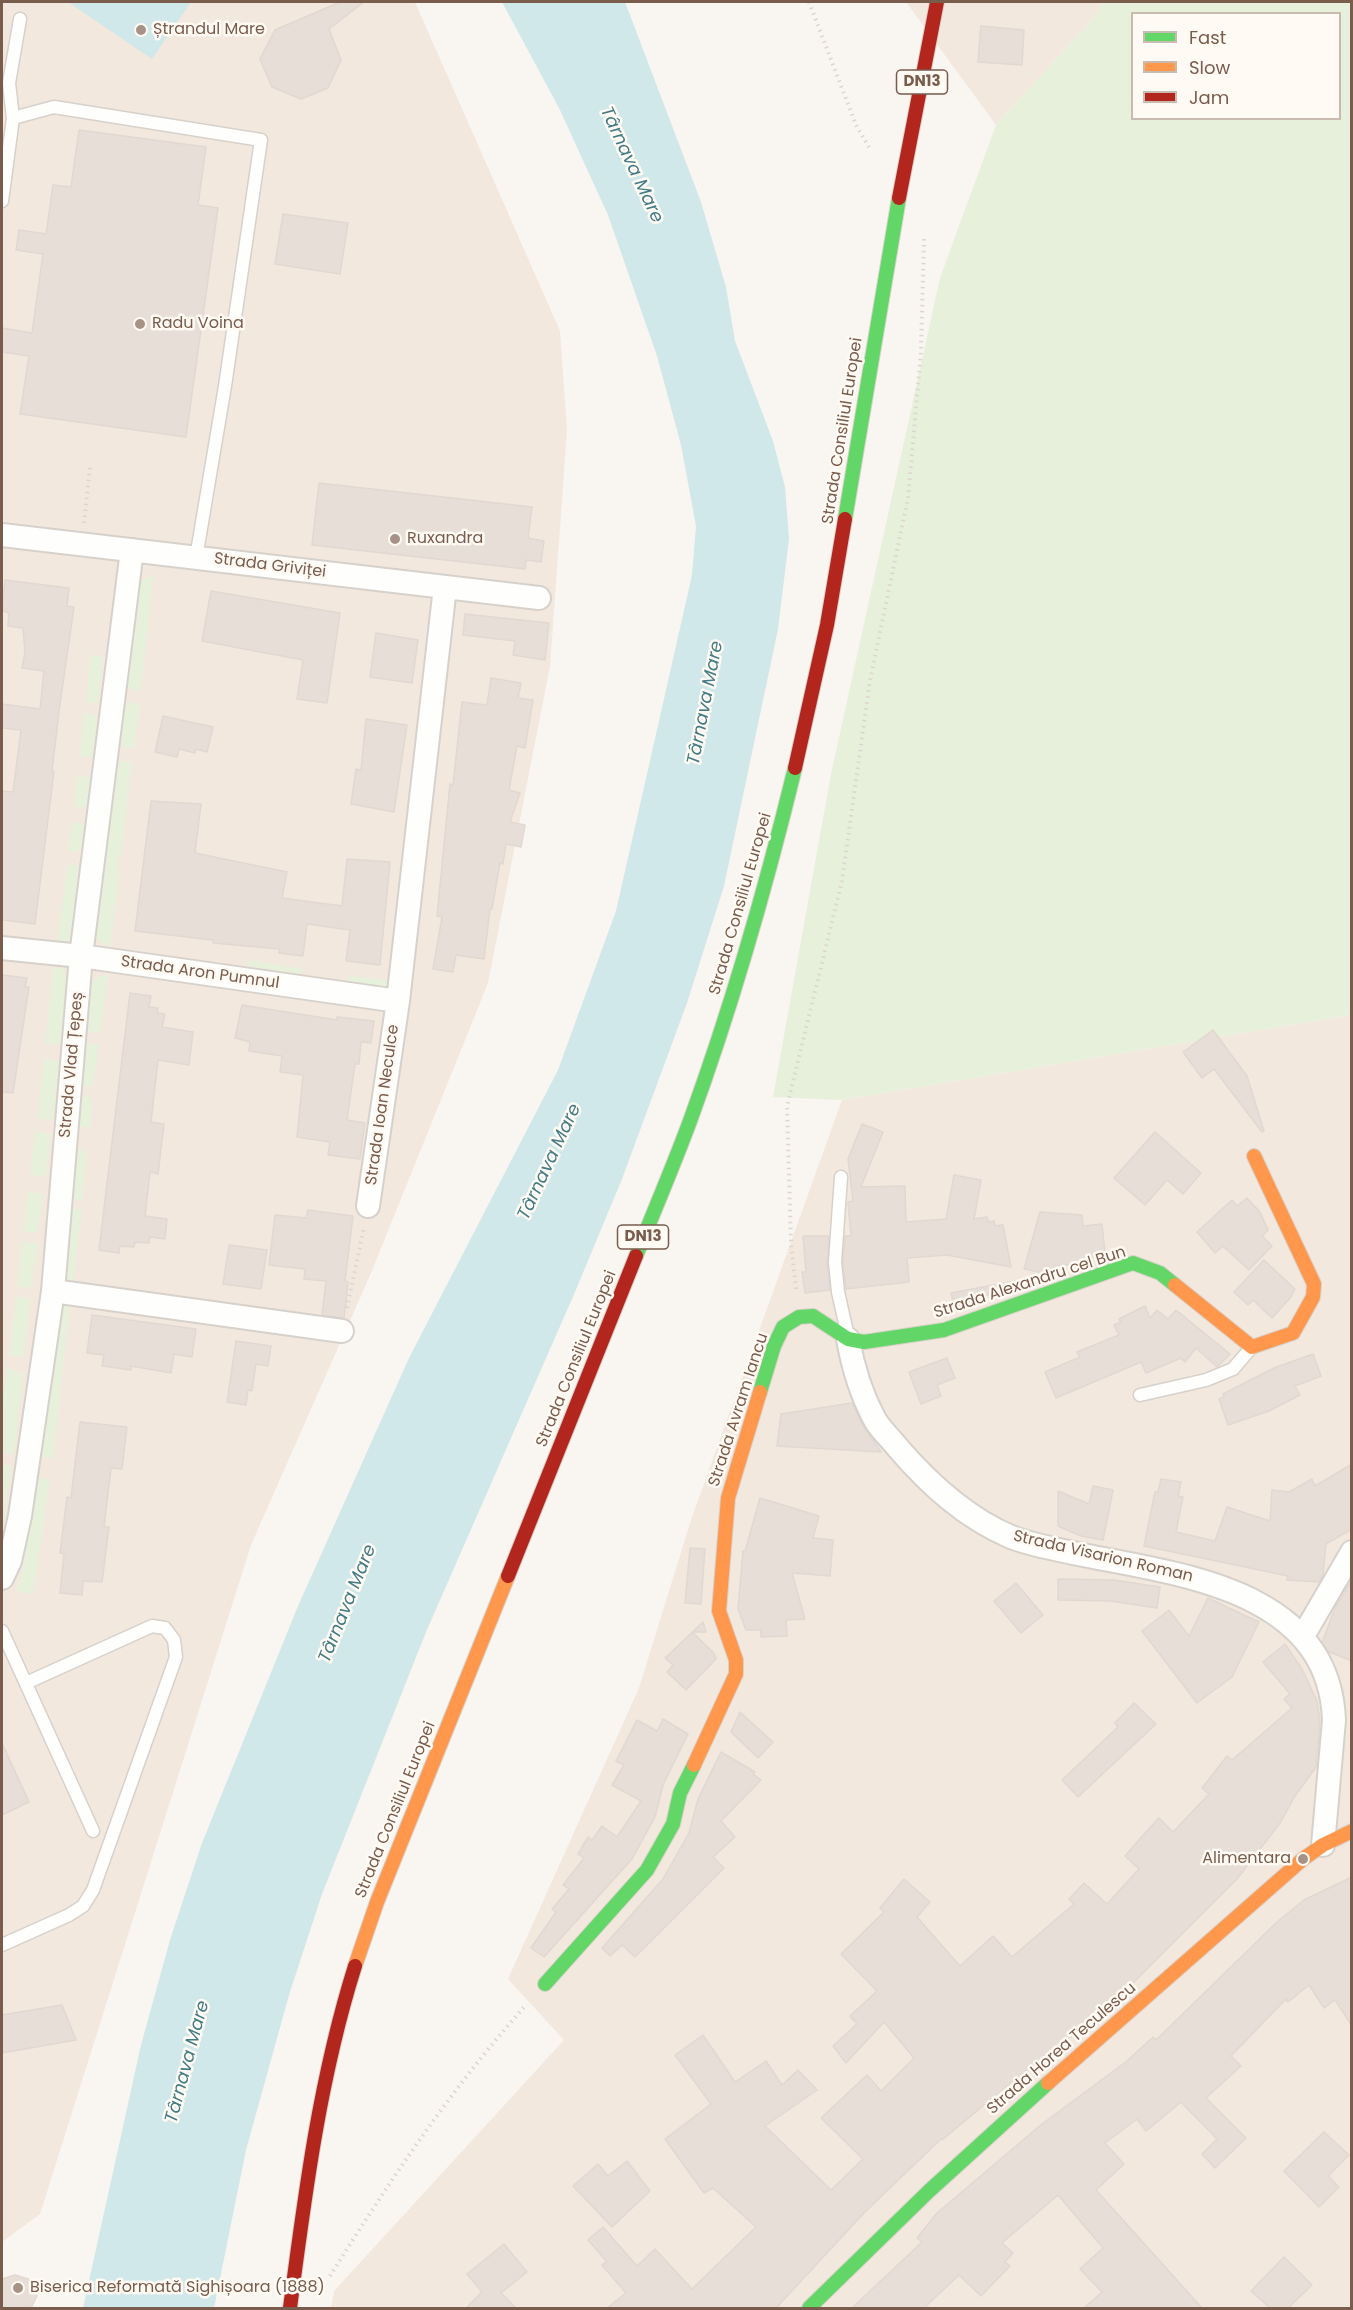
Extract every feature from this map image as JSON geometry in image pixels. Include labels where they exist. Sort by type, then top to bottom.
[{"type":"main road","name":"Strada Consiliul Europei","points":[[290,2308],[319,2112],[332,2049],[354,1969],[377,1902],[690,1121],[731,1000],[767,882],[819,665],[858,446],[888,257],[937,2]]},
{"type":"main road","points":[[1252,1347],[1293,1333],[1304,1317],[1313,1297],[1314,1284],[1254,1156]]},
{"type":"main road","name":"Strada Alexandru cel Bun","points":[[848,1339],[864,1342],[944,1330],[1133,1263],[1160,1273],[1252,1347]]},
{"type":"main road","points":[[799,1317],[813,1316],[848,1339]]},
{"type":"main road","name":"Strada Avram Iancu","points":[[545,1984],[647,1870],[655,1858],[673,1824],[676,1801],[731,1688],[736,1674],[736,1660],[719,1611],[728,1498],[774,1346],[783,1327],[799,1317]]},
{"type":"main road","name":"Strada Horea Teculescu","points":[[809,2308],[880,2235],[944,2175],[1304,1859],[1323,1845],[1352,1831]]},
{"type":"street","name":"Strada Griviței","points":[[2,535],[539,598]]},
{"type":"street","name":"Strada Vlad Țepeș","points":[[2,1578],[9,1561],[20,1516],[53,1291],[81,956],[132,550]]},
{"type":"street","name":"Strada Ioan Neculce","points":[[368,1206],[398,1001],[445,587]]},
{"type":"street","name":"Strada Aron Pumnul","points":[[2,948],[81,956],[398,1001]]},
{"type":"street","points":[[53,1291],[342,1331]]},
{"type":"street","name":"Strada Visarion Roman","points":[[848,1339],[857,1381],[876,1423],[914,1467],[940,1492],[985,1524],[1013,1538],[1044,1547],[1196,1579],[1232,1591],[1265,1606],[1303,1636],[1322,1669],[1331,1689],[1334,1704],[1323,1845]]},
{"type":"street","points":[[1303,1636],[1352,1552]]},
{"type":"lane","points":[[2,201],[13,118],[9,83],[20,19]]},
{"type":"lane","points":[[13,118],[54,107],[261,140],[225,386],[196,558]]},
{"type":"lane","points":[[841,1177],[835,1263],[838,1292],[848,1339]]},
{"type":"lane","points":[[1140,1395],[1206,1380],[1233,1369],[1252,1347]]},
{"type":"lane","points":[[2,1945],[69,1916],[83,1906],[93,1890],[176,1657],[174,1640],[165,1628],[152,1626],[26,1683]]},
{"type":"lane","points":[[2,1631],[93,1831]]},
{"type":"path","points":[[810,2],[856,124],[870,149]]},
{"type":"path","points":[[799,1317],[791,1242],[787,1106],[842,881],[870,680],[908,498],[921,352],[924,239]]},
{"type":"path","points":[[81,544],[90,467]]},
{"type":"path","name":"Strada Ioan Neculce","points":[[342,1331],[368,1206]]},
{"type":"path","points":[[330,2276],[371,2211],[441,2111],[505,2028],[545,1984]]},
{"type":"shaded area","points":[[2,2],[415,2],[560,331],[567,430],[550,666],[488,983],[371,1273],[251,1545],[40,2214],[2,2242]]},
{"type":"shaded area","points":[[906,2],[1102,2],[1100,11],[996,125]]},
{"type":"shaded area","points":[[1351,1015],[1351,2308],[331,2308],[334,2291],[564,2040],[508,1979],[639,1688],[691,1520],[842,1100]]},
{"type":"green space","points":[[1102,2],[1351,2],[1351,1015],[842,1100],[773,1097],[831,774],[940,278],[996,125],[1100,11]]},
{"type":"green space","points":[[154,575],[141,691],[124,687],[138,587],[143,579]]},
{"type":"green space","points":[[90,655],[103,656],[98,703],[86,702]]},
{"type":"green space","points":[[122,702],[140,703],[134,749],[118,744]]},
{"type":"green space","points":[[84,713],[97,716],[93,757],[79,757]]},
{"type":"green space","points":[[122,761],[132,762],[121,856],[118,856],[117,870],[120,871],[110,947],[96,937],[117,764]]},
{"type":"green space","points":[[77,776],[91,777],[87,807],[74,807]]},
{"type":"green space","points":[[72,822],[85,824],[82,851],[68,851]]},
{"type":"green space","points":[[67,864],[81,866],[74,934],[66,946],[57,945]]},
{"type":"green space","points":[[248,960],[303,969],[302,974],[247,966]]},
{"type":"green space","points":[[53,967],[62,968],[66,977],[61,1044],[45,1043]]},
{"type":"green space","points":[[108,975],[100,1033],[87,1032],[91,984],[100,976]]},
{"type":"green space","points":[[348,976],[396,981],[387,987],[347,981]]},
{"type":"green space","points":[[86,1043],[99,1045],[93,1084],[87,1087],[80,1084]]},
{"type":"green space","points":[[44,1058],[59,1061],[53,1120],[37,1118]]},
{"type":"green space","points":[[87,1095],[92,1101],[90,1128],[75,1125],[79,1096]]},
{"type":"green space","points":[[35,1132],[51,1134],[46,1176],[30,1175]]},
{"type":"green space","points":[[79,1149],[87,1153],[82,1200],[66,1198],[72,1150]]},
{"type":"green space","points":[[28,1192],[43,1193],[37,1233],[23,1232]]},
{"type":"green space","points":[[66,1209],[82,1209],[72,1287],[65,1286]]},
{"type":"green space","points":[[22,1242],[38,1244],[31,1288],[17,1286]]},
{"type":"green space","points":[[16,1297],[30,1299],[24,1356],[9,1356]]},
{"type":"green space","points":[[59,1302],[70,1303],[53,1459],[39,1456]]},
{"type":"green space","points":[[7,1368],[23,1374],[14,1454],[2,1453],[2,1413]]},
{"type":"green space","points":[[2,1464],[12,1466],[2,1536]]},
{"type":"green space","points":[[36,1478],[50,1479],[33,1595],[16,1590],[21,1577]]},
{"type":"water","name":"Ștrandul Mare","points":[[68,2],[191,2],[152,59]]},
{"type":"water","name":"Târnava Mare","points":[[502,2],[625,2],[701,202],[726,287],[735,341],[773,441],[785,487],[789,539],[778,629],[724,886],[687,1003],[622,1179],[426,1632],[322,1894],[289,1995],[246,2150],[214,2308],[83,2308],[141,2045],[170,1940],[202,1843],[298,1606],[409,1358],[558,1070],[616,911],[692,575],[696,526],[681,445],[657,356],[608,215],[559,108]]},
{"type":"building","points":[[340,2],[364,2],[329,29],[341,60],[328,88],[301,99],[272,87],[260,59],[275,30]]},
{"type":"building","points":[[981,26],[1024,30],[1022,65],[978,62]]},
{"type":"building","points":[[79,130],[206,147],[198,205],[218,208],[186,437],[20,414],[29,356],[2,352],[2,328],[32,333],[43,254],[16,250],[19,230],[46,234],[53,185],[71,187]]},
{"type":"building","points":[[283,214],[348,223],[340,274],[275,264]]},
{"type":"building","points":[[319,483],[532,507],[528,538],[544,541],[541,562],[526,560],[525,569],[312,545]]},
{"type":"building","points":[[5,580],[69,588],[67,606],[74,607],[59,711],[35,924],[2,920],[2,791],[13,792],[21,730],[2,728],[2,704],[40,709],[44,671],[22,668],[25,652],[23,628],[8,626],[9,613],[2,610]]},
{"type":"building","points":[[211,591],[340,613],[327,703],[297,699],[303,660],[202,641]]},
{"type":"building","points":[[465,614],[549,623],[545,660],[513,655],[515,641],[463,635]]},
{"type":"building","points":[[376,633],[418,640],[412,683],[370,677]]},
{"type":"building","points":[[491,678],[521,683],[518,698],[533,700],[525,748],[517,746],[509,790],[520,793],[510,822],[525,825],[521,847],[506,844],[503,864],[500,863],[492,909],[490,909],[484,959],[456,955],[453,972],[433,969],[442,917],[437,916],[450,784],[453,785],[462,702],[487,705]]},
{"type":"building","points":[[163,716],[213,727],[207,752],[196,749],[195,753],[179,749],[177,757],[155,752]]},
{"type":"building","points":[[366,719],[407,725],[394,812],[351,804],[356,769],[361,770]]},
{"type":"building","points":[[151,801],[201,804],[195,853],[287,872],[282,898],[342,906],[347,859],[390,862],[380,965],[346,961],[350,930],[307,924],[303,956],[279,953],[280,949],[213,943],[213,940],[135,931]]},
{"type":"building","points":[[2,975],[27,978],[25,987],[29,987],[13,1093],[2,1092]]},
{"type":"building","points":[[130,993],[151,996],[149,1007],[158,1008],[157,1013],[165,1014],[162,1027],[193,1032],[189,1065],[158,1060],[151,1122],[164,1124],[158,1174],[150,1172],[145,1216],[167,1219],[165,1239],[150,1237],[149,1243],[135,1242],[134,1247],[120,1246],[119,1253],[99,1250]]},
{"type":"building","points":[[242,1005],[337,1020],[337,1017],[374,1021],[371,1043],[361,1042],[359,1064],[355,1064],[347,1120],[365,1123],[360,1159],[328,1155],[330,1142],[297,1137],[303,1075],[280,1072],[282,1056],[249,1051],[250,1042],[235,1038]]},
{"type":"building","points":[[1213,1030],[1247,1076],[1264,1131],[1262,1132],[1214,1069],[1202,1078],[1183,1052]]},
{"type":"building","points":[[862,1124],[883,1132],[861,1187],[905,1186],[906,1222],[946,1219],[954,1175],[981,1180],[974,1219],[987,1217],[988,1222],[994,1221],[995,1226],[1003,1225],[1011,1267],[947,1255],[907,1258],[909,1282],[846,1289],[843,1262],[845,1236],[851,1236],[848,1202],[853,1201],[848,1159]]},
{"type":"building","points":[[1155,1132],[1201,1173],[1183,1194],[1167,1180],[1145,1205],[1114,1178]]},
{"type":"building","points":[[1247,1198],[1260,1212],[1268,1230],[1262,1236],[1272,1246],[1249,1270],[1223,1246],[1215,1253],[1197,1232],[1232,1200],[1237,1206]]},
{"type":"building","points":[[308,1210],[353,1216],[345,1281],[348,1282],[344,1318],[322,1315],[326,1281],[304,1279],[305,1269],[269,1265],[275,1215],[306,1218]]},
{"type":"building","points":[[1040,1212],[1082,1215],[1083,1226],[1102,1224],[1105,1253],[1074,1264],[1054,1266],[1054,1270],[1044,1273],[1024,1269]]},
{"type":"building","points":[[803,1236],[829,1236],[827,1263],[830,1290],[805,1293],[802,1272],[806,1272]]},
{"type":"building","points":[[229,1245],[267,1250],[261,1289],[223,1284]]},
{"type":"building","points":[[1264,1260],[1295,1289],[1291,1297],[1272,1318],[1253,1300],[1248,1305],[1234,1292]]},
{"type":"building","points":[[1026,1279],[1026,1281],[954,1307],[951,1293]]},
{"type":"building","points":[[1145,1306],[1150,1318],[1157,1310],[1168,1319],[1176,1310],[1230,1354],[1217,1367],[1196,1348],[1185,1362],[1181,1358],[1146,1373],[1141,1362],[1056,1398],[1045,1372],[1080,1357],[1077,1352],[1119,1335],[1114,1325],[1121,1322],[1119,1319]]},
{"type":"building","points":[[92,1315],[196,1329],[192,1357],[174,1354],[171,1373],[131,1366],[131,1370],[102,1366],[104,1355],[87,1353]]},
{"type":"building","points":[[236,1341],[271,1346],[268,1366],[256,1364],[252,1391],[248,1390],[246,1405],[227,1402]]},
{"type":"building","points":[[1313,1354],[1321,1376],[1295,1386],[1300,1395],[1269,1411],[1228,1425],[1219,1399],[1224,1397],[1223,1394],[1274,1368]]},
{"type":"building","points":[[947,1358],[955,1378],[937,1385],[941,1396],[921,1404],[909,1372]]},
{"type":"building","points":[[852,1403],[863,1426],[881,1452],[777,1446],[781,1414]]},
{"type":"building","points":[[80,1422],[127,1427],[122,1469],[111,1468],[104,1527],[109,1527],[102,1582],[83,1581],[82,1595],[60,1593],[64,1554],[60,1553],[67,1497],[71,1498]]},
{"type":"building","points":[[1352,1464],[1352,1529],[1326,1544],[1323,1574],[1319,1582],[1287,1580],[1288,1576],[1144,1546],[1155,1492],[1158,1492],[1161,1479],[1181,1482],[1178,1496],[1183,1497],[1176,1532],[1215,1541],[1227,1507],[1270,1521],[1272,1490],[1289,1492],[1312,1479],[1315,1486]]},
{"type":"building","points":[[1093,1486],[1113,1490],[1103,1540],[1081,1536],[1058,1526],[1058,1491],[1089,1504]]},
{"type":"building","points":[[760,1498],[819,1516],[813,1538],[833,1540],[830,1576],[792,1573],[805,1619],[786,1620],[787,1636],[761,1637],[761,1630],[746,1630],[738,1609],[743,1551],[746,1548]]},
{"type":"building","points":[[690,1548],[705,1549],[701,1604],[685,1603]]},
{"type":"building","points":[[1058,1579],[1114,1580],[1160,1587],[1157,1608],[1111,1601],[1058,1600]]},
{"type":"building","points":[[1352,1580],[1352,1661],[1327,1651],[1322,1643],[1335,1608]]},
{"type":"building","points":[[1016,1583],[1043,1615],[1021,1633],[994,1601]]},
{"type":"building","points":[[1208,1598],[1259,1622],[1232,1677],[1197,1703],[1142,1631],[1169,1610],[1189,1636]]},
{"type":"building","points":[[703,1622],[706,1632],[692,1632]]},
{"type":"building","points":[[692,1632],[714,1653],[716,1659],[686,1690],[667,1672],[673,1665],[665,1658]]},
{"type":"building","points":[[1285,1644],[1302,1669],[1317,1701],[1320,1721],[1316,1767],[1295,1796],[1280,1823],[1237,1879],[1130,1986],[1072,2036],[941,2139],[864,2213],[776,2308],[607,2308],[626,2293],[602,2265],[607,2262],[588,2240],[603,2227],[637,2266],[655,2249],[692,2289],[756,2227],[713,2188],[704,2193],[665,2139],[711,2104],[675,2055],[703,2035],[735,2082],[766,2061],[782,2085],[798,2070],[817,2090],[765,2126],[831,2190],[863,2159],[821,2118],[867,2075],[881,2091],[914,2058],[884,2022],[846,2063],[833,2046],[857,2024],[850,2016],[877,1991],[841,1954],[884,1912],[880,1908],[904,1879],[930,1902],[917,1917],[960,1966],[993,1936],[1012,1957],[1074,1904],[1069,1899],[1084,1883],[1107,1904],[1139,1869],[1125,1856],[1159,1818],[1173,1832],[1209,1794],[1202,1788],[1227,1756],[1232,1760],[1292,1708],[1284,1699],[1290,1694],[1263,1662]]},
{"type":"building","points":[[1134,1703],[1156,1724],[1078,1797],[1062,1780],[1118,1727],[1115,1723]]},
{"type":"building","points":[[740,1712],[773,1742],[758,1758],[731,1732]]},
{"type":"building","points":[[663,1719],[688,1734],[663,1785],[655,1817],[632,1859],[544,1957],[531,1948],[556,1912],[552,1909],[569,1889],[563,1885],[584,1858],[578,1854],[588,1837],[592,1840],[602,1826],[617,1837],[641,1801],[612,1785],[624,1765],[616,1761],[637,1720],[657,1731]]},
{"type":"building","points":[[2,1743],[29,1802],[2,1815]]},
{"type":"building","points":[[721,1752],[755,1772],[753,1774],[761,1780],[721,1821],[735,1837],[713,1857],[724,1868],[635,1957],[622,1945],[610,1956],[602,1948],[663,1879],[689,1833],[698,1799]]},
{"type":"building","points":[[1352,1877],[1352,2026],[1335,2000],[1324,2008],[1309,1985],[1288,2002],[1286,1999],[1231,2056],[1241,2066],[1206,2098],[1246,2138],[1215,2168],[1202,2154],[1217,2139],[1181,2102],[1146,2131],[1137,2119],[1105,2143],[1124,2164],[1096,2190],[1202,2308],[1084,2308],[1102,2292],[1080,2269],[1103,2248],[1058,2195],[1002,2243],[1013,2253],[1005,2262],[1010,2266],[981,2296],[959,2275],[924,2308],[852,2308],[922,2242],[917,2238],[937,2213],[1042,2124],[1127,2061],[1153,2037],[1156,2040],[1277,1922],[1304,1900]]},
{"type":"building","points":[[62,2005],[76,2040],[2,2053],[2,2015]]},
{"type":"building","points":[[1324,2132],[1349,2155],[1328,2176],[1339,2187],[1319,2207],[1284,2171]]},
{"type":"building","points":[[627,2161],[650,2191],[612,2227],[573,2186],[598,2164],[608,2176]]},
{"type":"building","points":[[504,2244],[527,2272],[501,2293],[516,2308],[466,2308],[482,2292],[467,2274]]},
{"type":"building","points":[[1284,2257],[1312,2285],[1288,2308],[1270,2308],[1251,2291]]},
{"type":"building","name":"Biserica Reformată Sighișoara (1888)","points":[[15,2275],[31,2280],[37,2296],[31,2308],[2,2308],[2,2279]]},
{"type":"traffic: fast","points":[[845,519],[899,198]]},
{"type":"traffic: fast","points":[[636,1256],[684,1138],[720,1034],[760,902],[795,768]]},
{"type":"traffic: fast","points":[[760,1392],[774,1346],[783,1327],[799,1317],[813,1316],[848,1339],[864,1342],[944,1330],[1133,1263],[1160,1273],[1175,1285]]},
{"type":"traffic: fast","points":[[545,1984],[647,1870],[673,1824],[680,1793],[694,1765]]},
{"type":"traffic: fast","points":[[809,2308],[929,2191],[1048,2083]]},
{"type":"traffic: slow","points":[[1175,1285],[1252,1347],[1293,1333],[1313,1297],[1314,1284],[1254,1156]]},
{"type":"traffic: slow","points":[[694,1765],[736,1674],[736,1660],[719,1611],[728,1498],[760,1392]]},
{"type":"traffic: slow","points":[[355,1966],[377,1902],[508,1576]]},
{"type":"traffic: slow","points":[[1048,2083],[1303,1859],[1323,1845],[1352,1831]]},
{"type":"traffic: jam","points":[[899,198],[937,2]]},
{"type":"traffic: jam","points":[[795,768],[827,625],[845,519]]},
{"type":"traffic: jam","points":[[508,1576],[636,1256]]},
{"type":"traffic: jam","points":[[290,2308],[323,2093],[355,1966]]},
{"type":"place","name":"Ștrandul Mare","points":[[141,30]]},
{"type":"place","name":"Radu Voina","points":[[140,324]]},
{"type":"place","name":"Ruxandra","points":[[395,539]]},
{"type":"place","name":"Alimentara","points":[[1303,1859]]},
{"type":"place","name":"Biserica Reformată Sighișoara (1888)","points":[[18,2288]]}]
